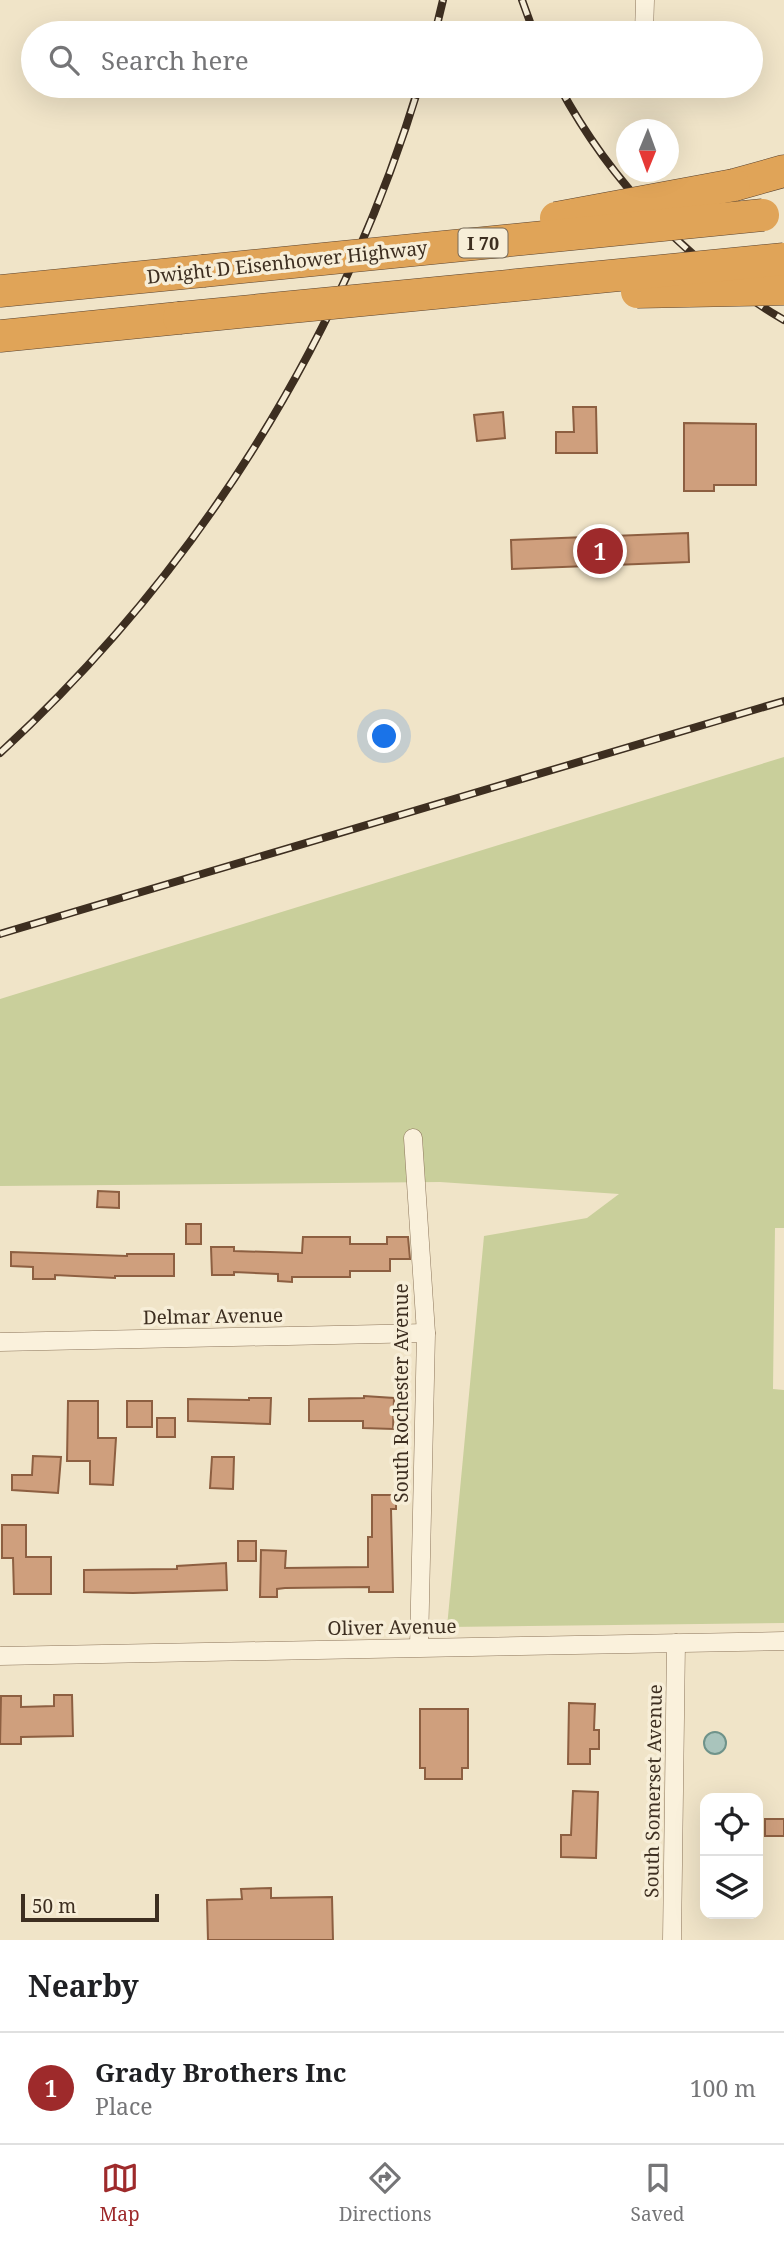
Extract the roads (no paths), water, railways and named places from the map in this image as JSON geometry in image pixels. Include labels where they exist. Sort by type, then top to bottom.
[{"type":"highway","points":[[381,253],[734,185],[784,171]]},
{"type":"highway","name":"Dwight D Eisenhower Highway","points":[[0,291],[774,214]]},
{"type":"highway","name":"I 70","points":[[0,336],[784,259]]},
{"type":"highway","points":[[402,297],[784,289]]},
{"type":"street","points":[[644,21],[645,0]]},
{"type":"street","name":"South Rochester Avenue","points":[[414,1138],[426,1332],[419,1647]]},
{"type":"street","name":"Delmar Avenue","points":[[0,1342],[426,1332]]},
{"type":"street","name":"Oliver Avenue","points":[[0,1656],[784,1641]]},
{"type":"street","name":"South Somerset Avenue","points":[[672,1940],[676,1643]]},
{"type":"water","points":[[715,1732],[723,1735],[726,1743],[723,1751],[715,1754],[707,1751],[704,1743],[707,1735]]},
{"type":"railway","points":[[438,21],[443,0]]},
{"type":"railway","points":[[522,0],[530,21]]},
{"type":"railway","points":[[0,753],[71,683],[138,608],[199,530],[254,448],[304,362],[348,273],[387,181],[415,98]]},
{"type":"railway","points":[[566,98],[603,156],[655,218],[716,273],[784,320]]},
{"type":"railway","points":[[0,934],[784,701]]},
{"type":"place","name":"Grady Brothers Inc","points":[[600,551]]}]
